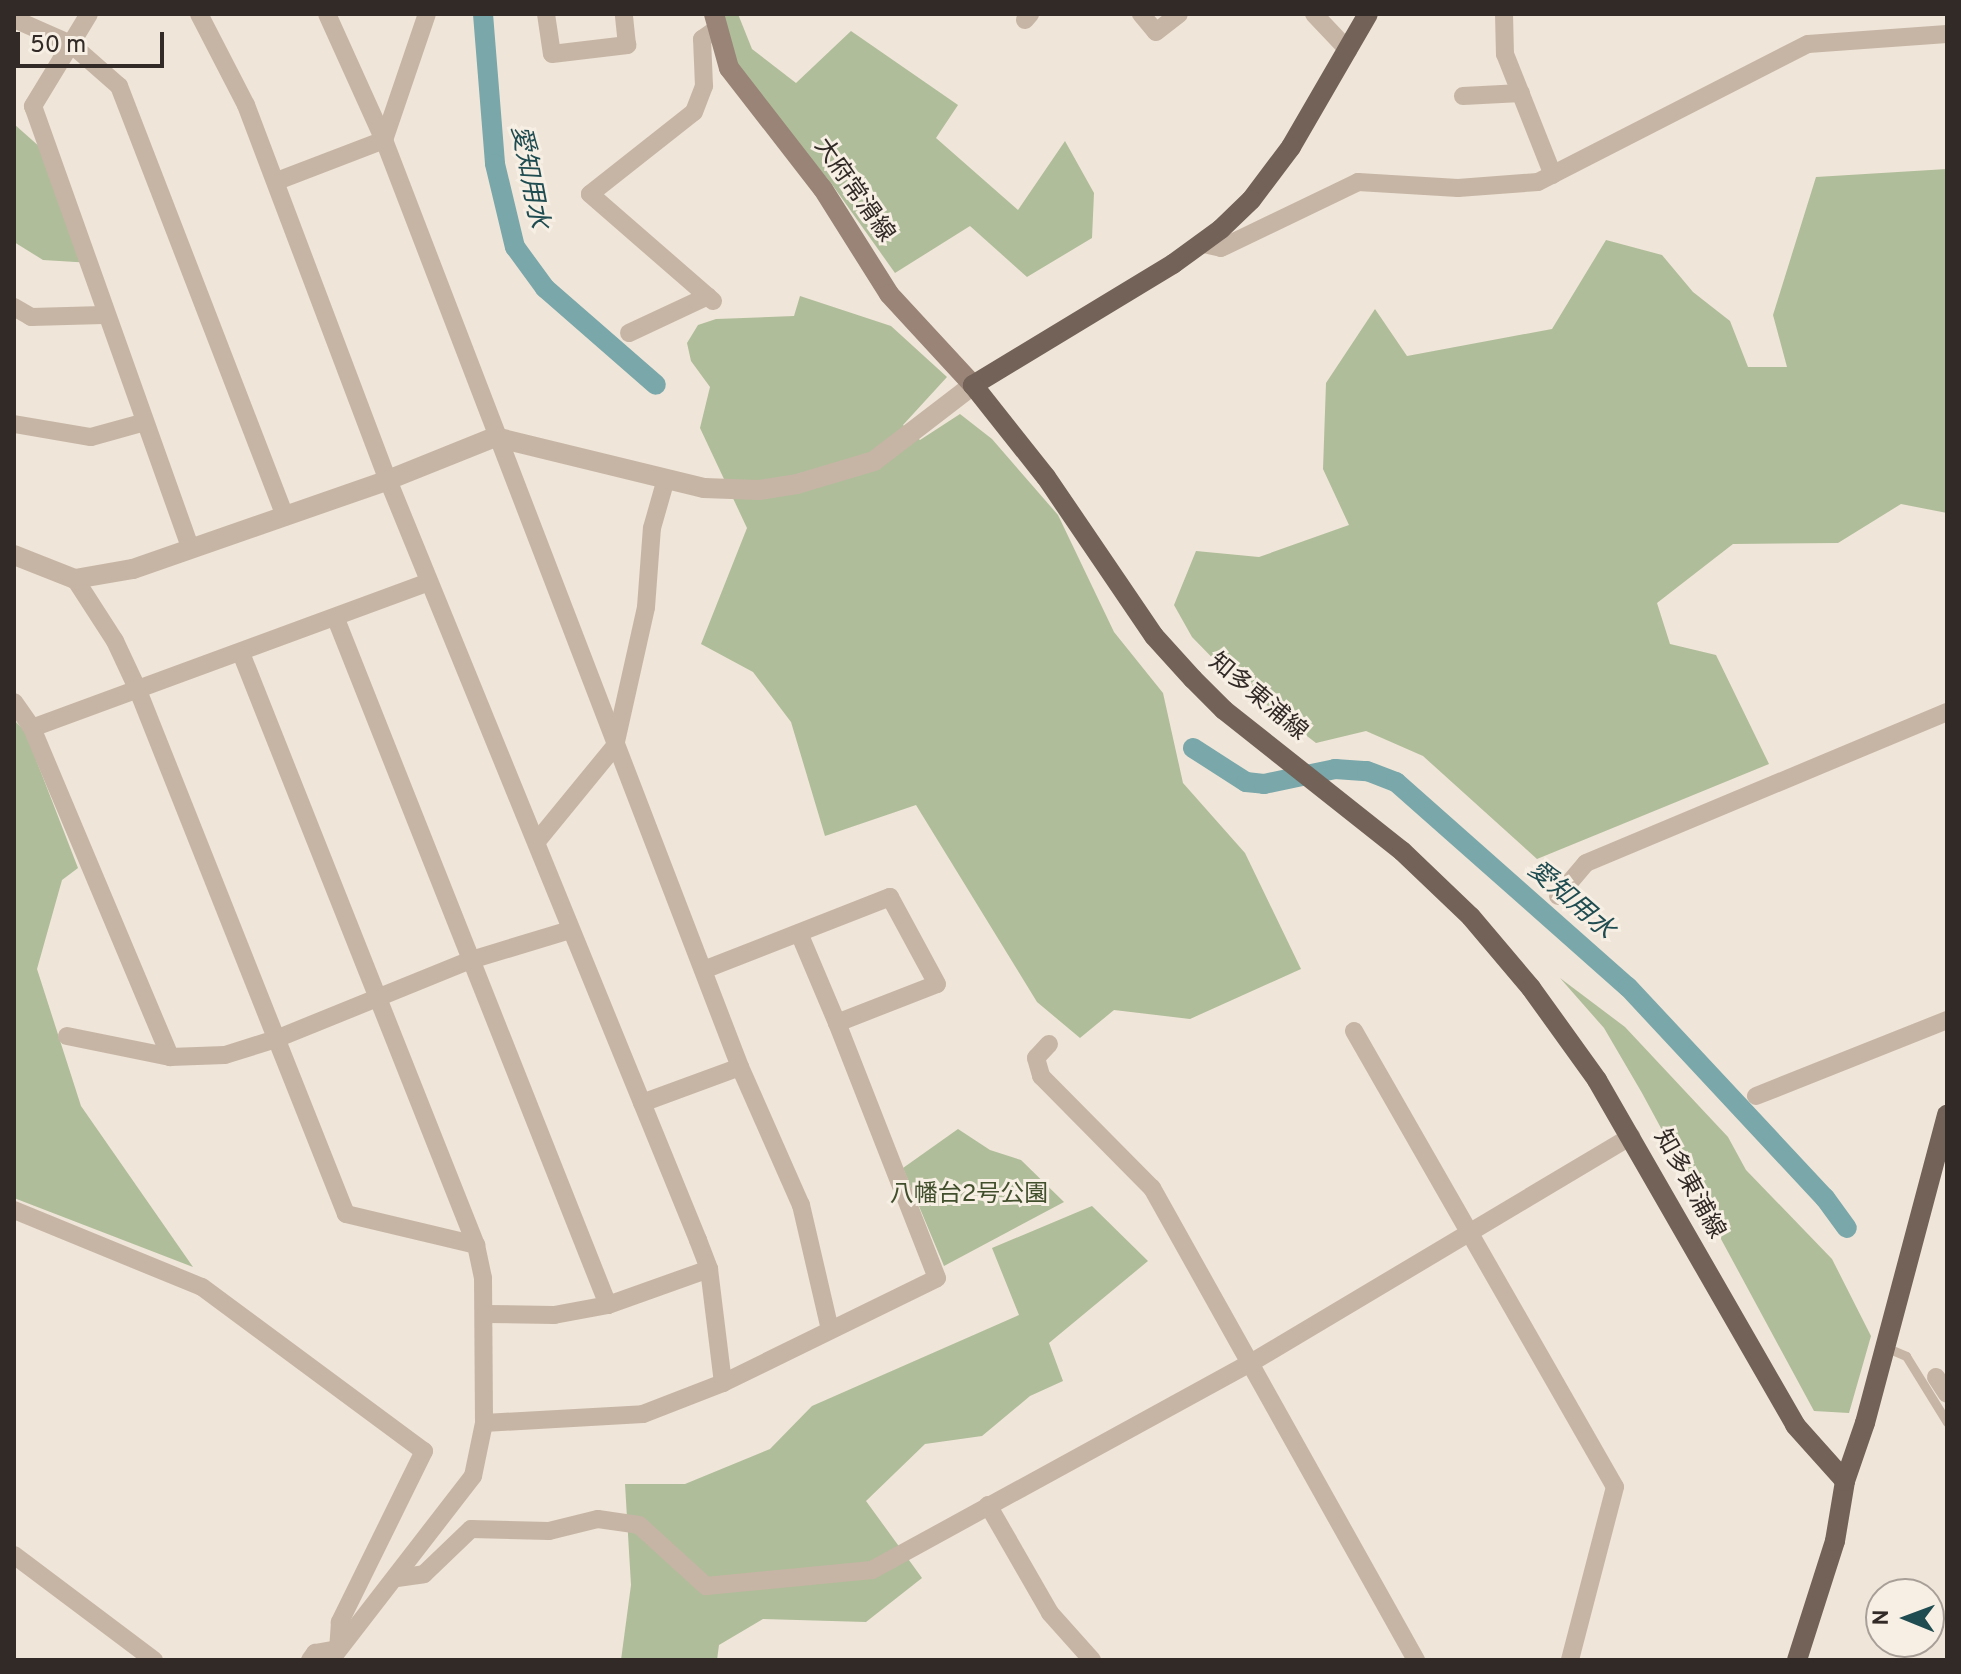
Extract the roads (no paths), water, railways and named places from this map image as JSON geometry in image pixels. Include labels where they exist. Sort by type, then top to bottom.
[{"type":"main road","points":[[973,385],[1204,244],[1269,177],[1368,14]]},
{"type":"main road","name":"大府常滑線","points":[[715,22],[729,68],[823,189],[889,294],[973,385]]},
{"type":"main road","name":"知多東浦線","points":[[973,385],[1046,477],[1154,636],[1224,710],[1330,791],[1471,917],[1570,1039],[1631,1136],[1795,1425],[1845,1481]]},
{"type":"main road","points":[[1797,1660],[1835,1541],[1845,1481],[1885,1347],[1947,1115]]},
{"type":"street","points":[[89,14],[71,44],[23,107],[92,263],[103,315],[191,549]]},
{"type":"street","points":[[199,14],[221,50],[277,181],[388,480],[538,840],[570,930],[709,1269],[723,1383]]},
{"type":"street","points":[[327,14],[384,140],[495,437],[740,1067],[801,1205],[830,1330]]},
{"type":"street","points":[[384,140],[427,14]]},
{"type":"street","points":[[546,14],[552,54],[627,45],[624,14]]},
{"type":"street","points":[[1141,14],[1156,32],[1179,14]]},
{"type":"street","points":[[1314,14],[1348,50]]},
{"type":"street","points":[[1504,14],[1505,54],[1553,175]]},
{"type":"street","points":[[14,19],[71,44],[119,86],[284,513]]},
{"type":"street","points":[[629,333],[710,298],[590,194],[694,112],[704,86],[702,39],[715,22]]},
{"type":"street","points":[[1204,244],[1221,248],[1358,182],[1491,187],[1553,175],[1808,44],[1947,34]]},
{"type":"street","points":[[1463,96],[1521,93]]},
{"type":"street","points":[[277,181],[384,140]]},
{"type":"street","points":[[14,307],[31,317],[103,315]]},
{"type":"street","points":[[75,579],[133,569],[284,513],[388,480],[495,437],[704,488],[759,490],[834,475],[885,455],[973,385]]},
{"type":"street","points":[[14,424],[91,437],[142,423]]},
{"type":"street","points":[[538,840],[615,746],[646,607],[652,528],[666,479]]},
{"type":"street","points":[[14,555],[75,579],[91,599],[137,688],[346,1214],[476,1245]]},
{"type":"street","points":[[32,728],[336,619],[429,582]]},
{"type":"street","points":[[336,619],[608,1305]]},
{"type":"street","points":[[241,653],[476,1245],[486,1314],[484,1423],[473,1476],[397,1578],[334,1654]]},
{"type":"street","points":[[14,702],[32,728],[170,1057]]},
{"type":"street","points":[[1558,896],[1586,863],[1947,712]]},
{"type":"street","points":[[704,970],[890,897],[937,984],[837,1023]]},
{"type":"street","points":[[67,1036],[170,1057],[225,1055],[378,1001],[471,960],[570,930]]},
{"type":"street","points":[[484,1423],[643,1414],[723,1383],[937,1278],[799,933]]},
{"type":"street","points":[[1756,1096],[1947,1020]]},
{"type":"street","points":[[1354,1031],[1615,1487],[1570,1660]]},
{"type":"street","points":[[1049,1044],[1036,1058],[1041,1076],[1152,1188],[1416,1660]]},
{"type":"street","points":[[642,1103],[740,1067]]},
{"type":"street","points":[[397,1578],[424,1574],[471,1529],[549,1531],[598,1519],[639,1525],[706,1586],[872,1570],[1249,1364],[1631,1136]]},
{"type":"street","points":[[14,1210],[202,1287],[424,1451],[340,1622],[334,1654]]},
{"type":"street","points":[[486,1314],[554,1315],[608,1305],[709,1269]]},
{"type":"street","points":[[1936,1377],[1947,1394]]},
{"type":"street","points":[[988,1505],[1050,1613],[1092,1660]]},
{"type":"street","points":[[14,1555],[154,1660]]},
{"type":"street","points":[[310,1660],[315,1653],[334,1654]]},
{"type":"lane","points":[[1885,1347],[1906,1356],[1947,1422]]},
{"type":"waterway","name":"愛知用水","points":[[483,14],[495,164],[515,247],[545,288],[656,385]]},
{"type":"waterway","name":"愛知用水","points":[[1193,748],[1246,782],[1264,784],[1335,769],[1367,771],[1396,782],[1628,987],[1825,1198],[1847,1228]]},
{"type":"park label","name":"八幡台2号公園","points":[[969,1196]]}]
